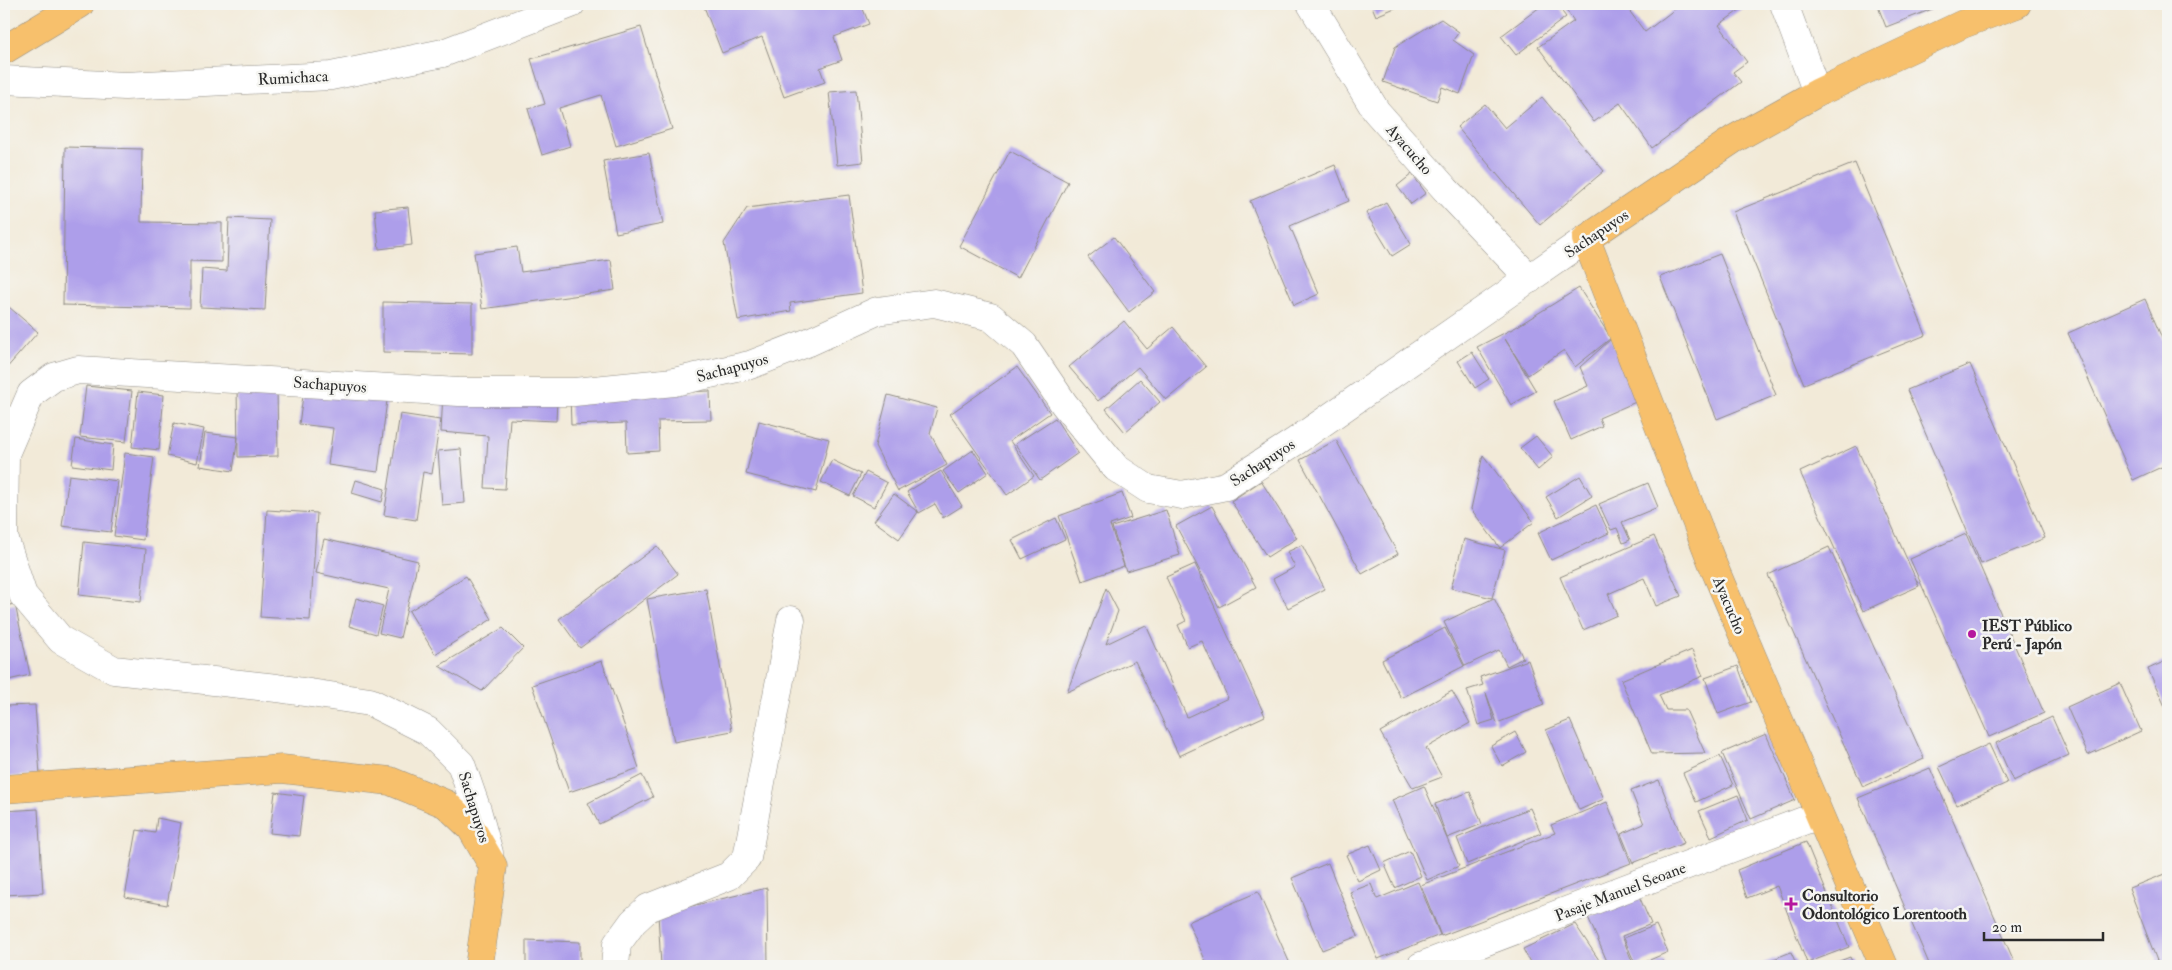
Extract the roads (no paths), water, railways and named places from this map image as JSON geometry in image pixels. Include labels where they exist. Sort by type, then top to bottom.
[{"type":"main road","points":[[4,50],[80,4]]},
{"type":"main road","name":"Sachapuyos","points":[[1586,239],[1734,139],[1817,93],[1963,24],[2017,4]]},
{"type":"main road","name":"Ayacucho","points":[[1586,239],[1713,565],[1884,966]]},
{"type":"main road","points":[[4,789],[282,768],[390,780],[446,804],[471,828],[493,866],[479,966]]},
{"type":"street","name":"Rumichaca","points":[[4,80],[125,86],[331,76],[443,53],[571,4]]},
{"type":"street","name":"Ayacucho","points":[[1311,4],[1376,111],[1446,190],[1530,279]]},
{"type":"street","points":[[1784,4],[1817,93]]},
{"type":"street","name":"Sachapuyos","points":[[493,866],[461,764],[428,731],[370,702],[277,688],[114,670],[61,640],[23,595],[4,537],[5,454],[31,394],[54,377],[78,370],[459,392],[574,392],[674,382],[750,365],[809,342],[877,311],[934,303],[991,317],[1024,345],[1064,404],[1116,468],[1148,488],[1182,494],[1226,486],[1296,441],[1586,239]]},
{"type":"street","points":[[616,966],[617,944],[633,922],[648,908],[730,876],[747,858],[791,620]]},
{"type":"street","name":"Pasaje Manuel Seoane","points":[[1421,966],[1819,816]]},
{"type":"place","name":"IEST Público Perú - Japón","points":[[1972,634]]},
{"type":"place","name":"Consultorio Odontológico Lorentooth","points":[[1791,904]]}]
